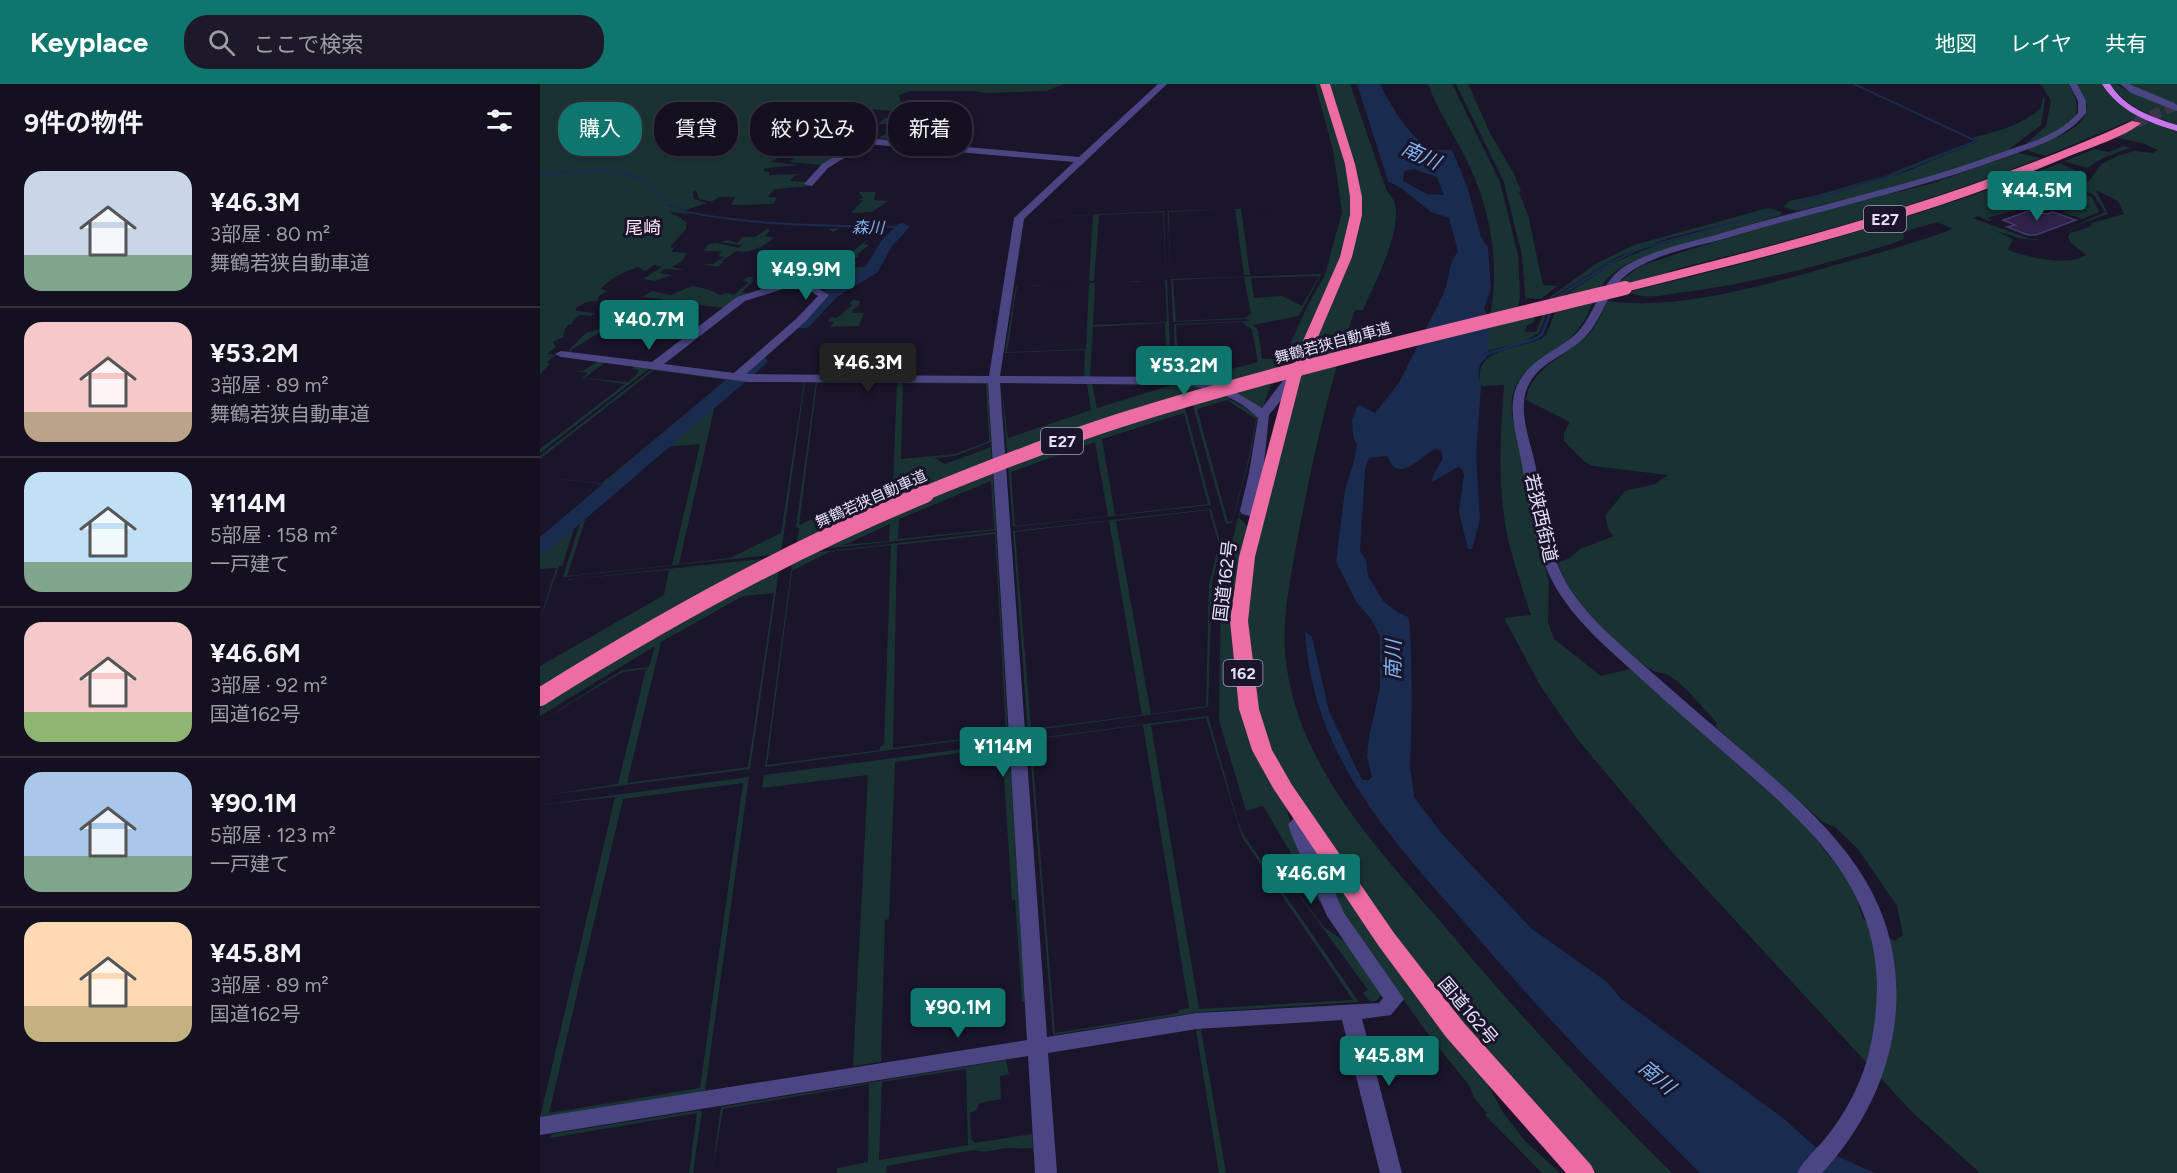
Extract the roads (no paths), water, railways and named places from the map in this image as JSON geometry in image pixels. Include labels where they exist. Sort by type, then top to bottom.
[{"type":"highway","name":"国道162号","points":[[1325,84],[1354,179],[1356,215],[1346,257],[1294,377],[1257,514],[1241,594],[1240,643],[1245,688],[1254,729],[1262,750],[1303,819],[1386,939],[1455,1030],[1582,1173]]},
{"type":"highway","name":"舞鶴若狭自動車道","points":[[540,697],[645,633],[763,569],[885,511],[997,464],[1093,430],[1228,389],[1821,237],[1934,203],[2036,166],[2136,123]]},
{"type":"main road","points":[[2106,84],[2115,97],[2130,109],[2177,128]]},
{"type":"street","points":[[1046,1173],[994,380],[1019,218],[1163,84]]},
{"type":"street","name":"若狭西街道","points":[[1808,1173],[1842,1135],[1865,1092],[1877,1062],[1884,1024],[1886,979],[1882,938],[1875,915],[1852,871],[1814,825],[1786,797],[1620,652],[1566,595],[1554,574],[1543,536],[1519,416],[1519,394],[1530,374],[1583,332],[1596,312],[1607,286],[1628,269],[1656,257],[1770,221],[1946,176],[2044,139],[2067,129],[2082,113],[2082,101],[2073,84]]},
{"type":"street","points":[[2124,84],[2129,89],[2177,108]]},
{"type":"street","points":[[809,184],[825,166],[865,141],[1082,160]]},
{"type":"street","points":[[653,367],[745,297],[800,280],[824,295],[771,350],[739,377]]},
{"type":"street","points":[[561,354],[739,377],[1202,383],[1225,391],[1262,414]]},
{"type":"street","points":[[1262,414],[1270,408],[1288,380],[1294,377]]},
{"type":"street","points":[[1257,514],[1247,511],[1256,473],[1263,424],[1262,414]]},
{"type":"street","points":[[540,1126],[1197,1021],[1384,1010],[1394,999],[1336,916],[1301,836],[1297,824],[1303,819]]},
{"type":"street","points":[[1350,1011],[1391,1173]]},
{"type":"water","name":"南川","points":[[1357,84],[1380,84],[1395,111],[1417,138],[1433,149],[1452,150],[1467,186],[1481,237],[1488,247],[1491,288],[1484,309],[1488,325],[1489,346],[1487,357],[1479,369],[1481,386],[1476,456],[1480,520],[1472,549],[1468,549],[1459,512],[1464,475],[1462,469],[1458,467],[1432,482],[1443,458],[1441,451],[1435,449],[1414,464],[1402,469],[1392,465],[1387,456],[1369,458],[1365,469],[1360,551],[1366,560],[1368,576],[1383,601],[1408,617],[1410,626],[1412,697],[1410,767],[1414,797],[1443,835],[1532,929],[1607,982],[1621,999],[1783,1118],[1814,1146],[1875,1173],[1700,1173],[1614,1087],[1504,969],[1390,834],[1364,798],[1342,761],[1324,721],[1311,678],[1305,631],[1312,637],[1329,711],[1361,778],[1369,780],[1372,777],[1367,756],[1369,737],[1380,688],[1380,636],[1371,619],[1357,603],[1336,562],[1345,490],[1357,445],[1353,436],[1352,420],[1360,405],[1375,413],[1399,383],[1443,295],[1452,263],[1458,251],[1449,218],[1431,212],[1401,188],[1388,181]],"holes":[[[1414,169],[1437,177],[1444,195],[1427,194],[1403,181],[1404,171]]]},
{"type":"waterway","points":[[1792,206],[1887,177],[1976,141],[1854,84]]},
{"type":"waterway","name":"森川","points":[[540,174],[593,171],[621,173],[644,181],[670,204],[683,211],[745,221],[903,227]]},
{"type":"waterway","points":[[1608,264],[1639,249],[1774,212]]},
{"type":"waterway","name":"森川","points":[[802,324],[831,294],[872,269],[886,244],[903,227]]},
{"type":"waterway","points":[[1556,298],[1611,263]]},
{"type":"waterway","points":[[1483,355],[1537,338],[1542,334],[1551,311]]},
{"type":"waterway","name":"森川","points":[[540,548],[759,361]]},
{"type":"tunnel","points":[[2136,123],[2177,104]]},
{"type":"district","name":"尾崎","points":[[643,228]]}]
